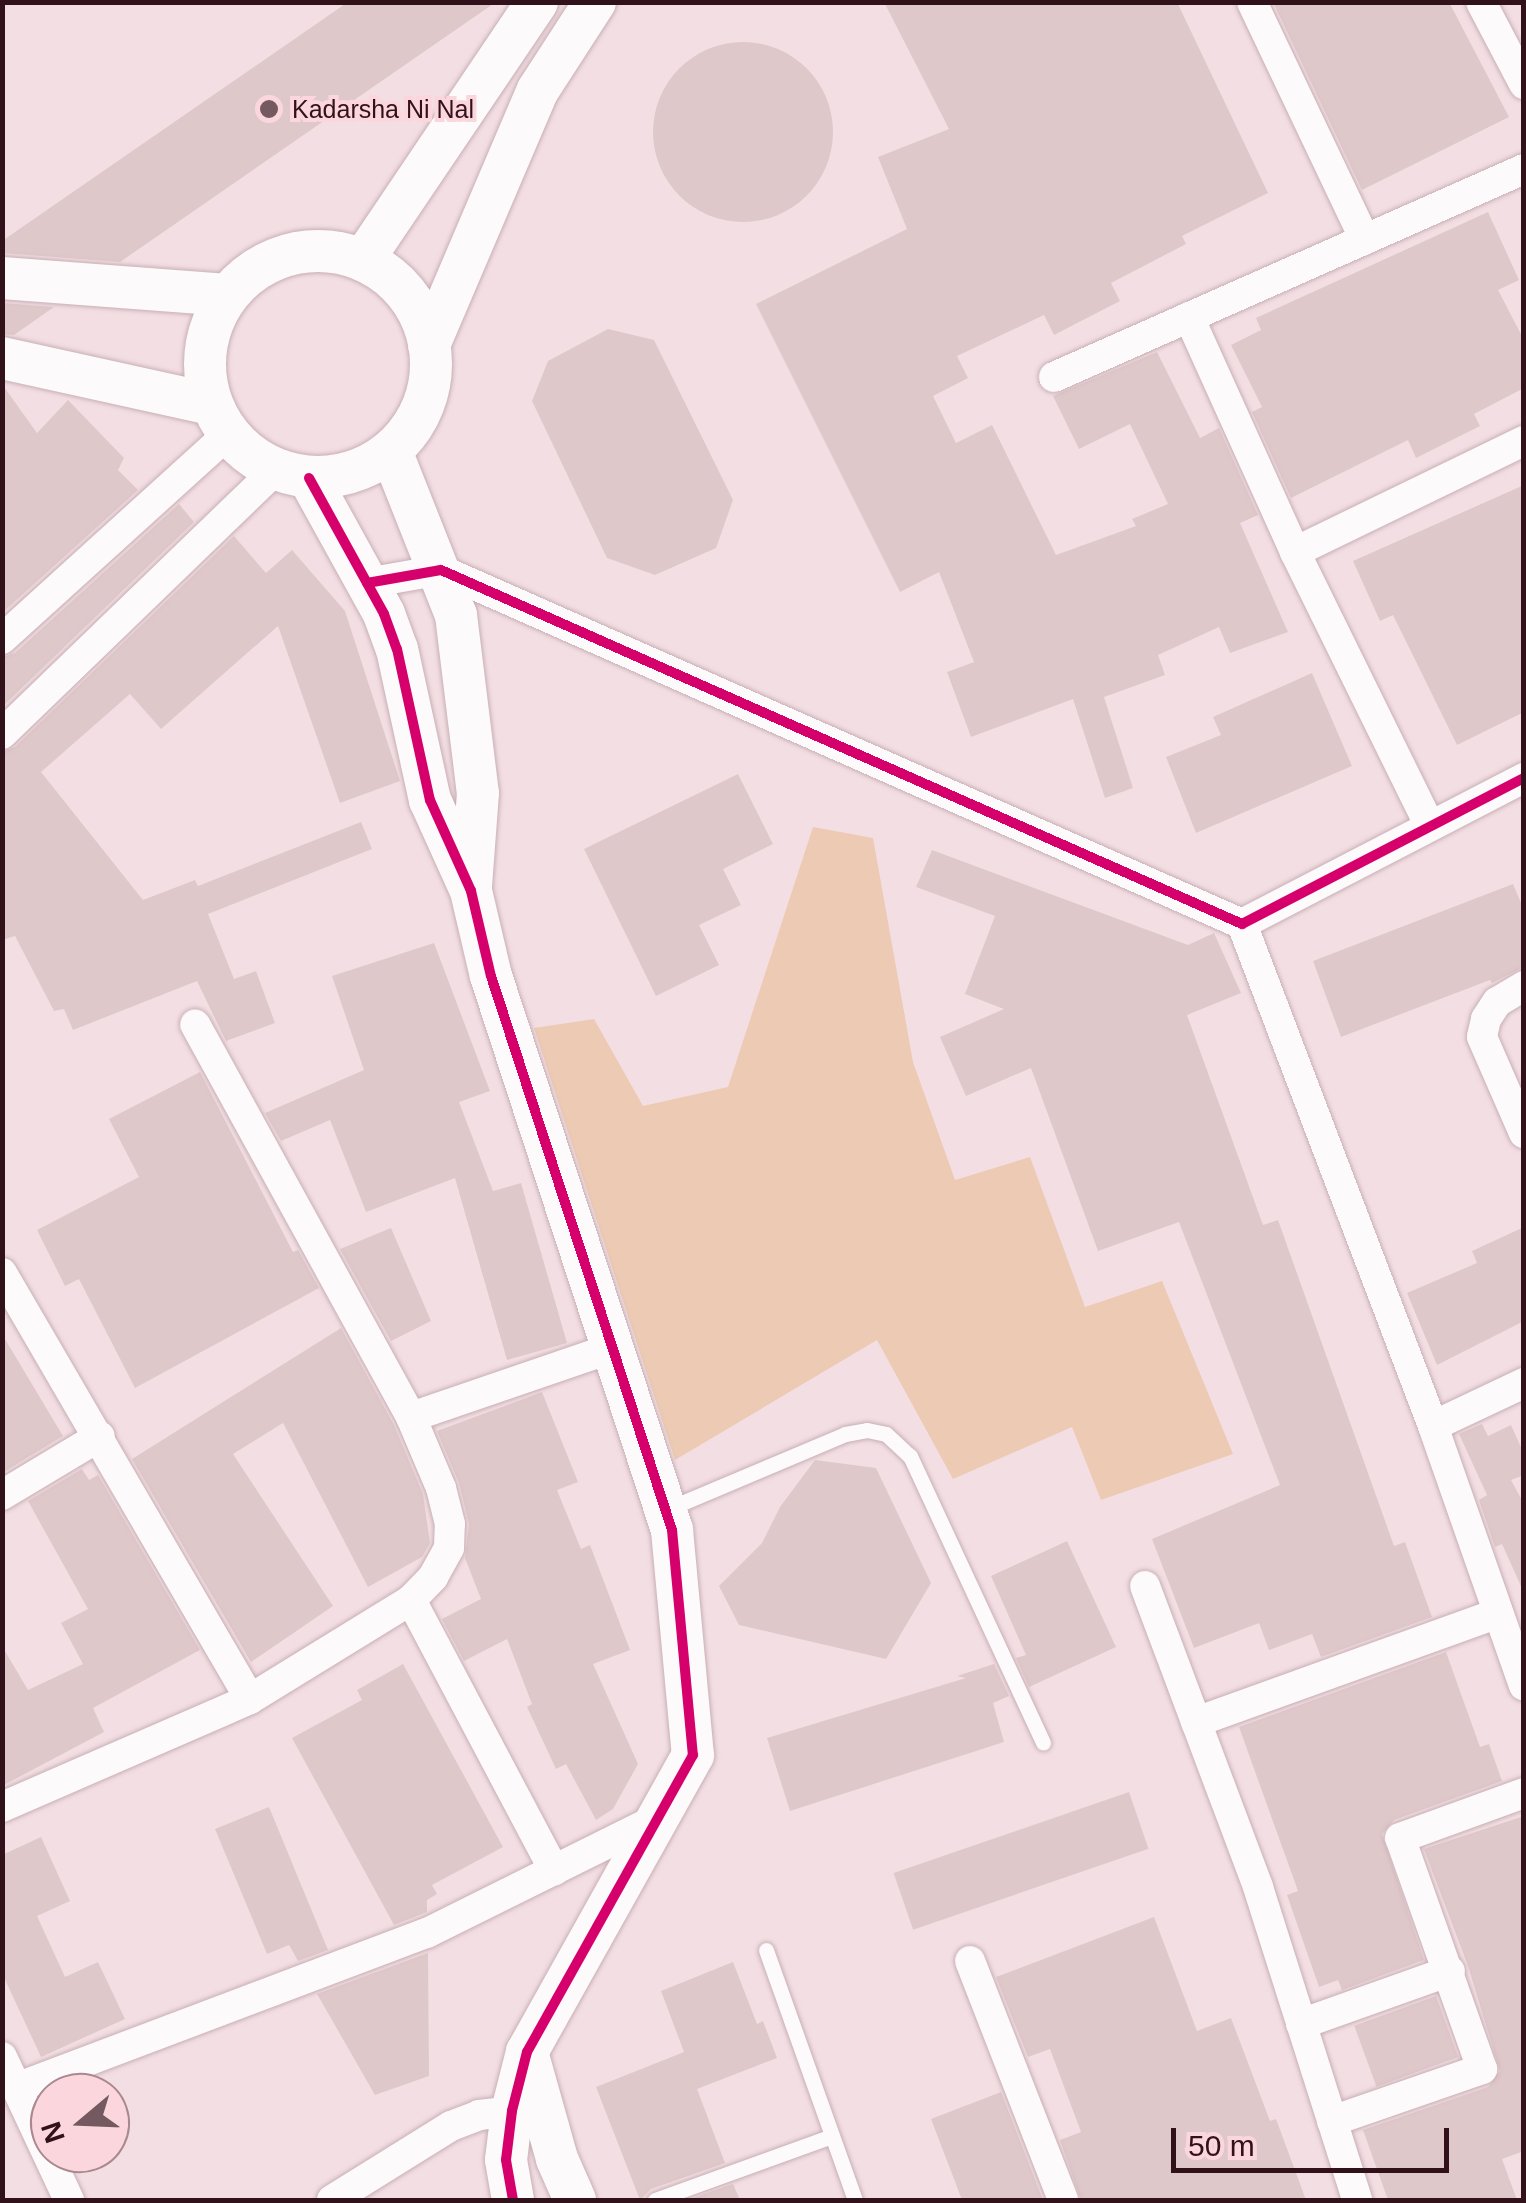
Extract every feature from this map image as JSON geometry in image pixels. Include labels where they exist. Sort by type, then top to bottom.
[{"type":"street","points":[[364,260],[537,2]]},
{"type":"street","points":[[429,345],[538,90],[595,2]]},
{"type":"street","points":[[1252,2],[1364,240]]},
{"type":"street","points":[[1481,2],[1524,84]]},
{"type":"street","points":[[1054,377],[1524,169]]},
{"type":"street","points":[[2,734],[292,474],[339,476],[367,467],[391,450],[411,428],[424,402],[431,374],[429,345],[417,310],[394,280],[364,260],[326,250],[289,254],[254,269],[227,295],[213,320],[206,348],[205,376],[220,419]]},
{"type":"street","points":[[2,278],[227,295]]},
{"type":"street","points":[[1189,317],[1296,552],[1430,826]]},
{"type":"street","points":[[2,358],[220,419],[292,474],[367,583],[397,649],[430,800],[471,891],[491,976],[672,1530],[693,1755],[527,2052],[528,2110],[506,2160],[514,2200]]},
{"type":"street","points":[[2,639],[220,419]]},
{"type":"street","points":[[1296,552],[1524,442]]},
{"type":"street","points":[[391,450],[456,615],[478,793],[471,891]]},
{"type":"street","points":[[367,583],[441,570],[1242,924],[1433,1426],[1524,1686]]},
{"type":"street","points":[[1242,924],[1524,778]]},
{"type":"street","points":[[1524,986],[1497,1002],[1486,1018],[1482,1037],[1524,1133]]},
{"type":"street","points":[[2,1807],[250,1699],[411,1600],[433,1577],[449,1548],[450,1524],[440,1488],[411,1418],[195,1024]]},
{"type":"street","points":[[2,1274],[250,1699]]},
{"type":"street","points":[[411,1418],[612,1348]]},
{"type":"street","points":[[1433,1426],[1524,1383]]},
{"type":"street","points":[[2,1495],[100,1436]]},
{"type":"street","points":[[1145,1586],[1258,1887],[1357,2200]]},
{"type":"street","points":[[411,1600],[554,1870]]},
{"type":"street","points":[[1196,1722],[1498,1613]]},
{"type":"street","points":[[1332,2122],[1482,2069],[1400,1838],[1524,1793]]},
{"type":"street","points":[[16,2088],[378,1954],[660,1818]]},
{"type":"street","points":[[970,1961],[1063,2200]]},
{"type":"street","points":[[1301,2024],[1450,1972]]},
{"type":"street","points":[[2,2058],[69,2200]]},
{"type":"street","points":[[332,2200],[452,2126],[479,2114],[528,2110]]},
{"type":"street","points":[[528,2110],[575,2200]]},
{"type":"lane","points":[[666,1510],[845,1434],[868,1430],[886,1434],[910,1456],[1043,1743]]},
{"type":"lane","points":[[766,1950],[855,2200]]},
{"type":"lane","points":[[655,2200],[832,2136]]},
{"type":"shaded area","points":[[813,827],[873,838],[913,1062],[955,1180],[1030,1157],[1085,1307],[1162,1281],[1233,1454],[1101,1500],[1072,1427],[953,1479],[877,1340],[675,1460],[534,1028],[594,1019],[643,1106],[728,1087]]},
{"type":"building","points":[[348,2],[496,2],[120,262],[2,253],[2,241]]},
{"type":"building","points":[[884,2],[1177,2],[1268,193],[1182,236],[1186,244],[1111,283],[1120,301],[1054,335],[1044,315],[957,356],[968,378],[933,396],[956,443],[992,425],[1056,555],[1136,526],[1132,519],[1168,504],[1130,424],[1079,449],[1053,396],[1157,352],[1200,438],[1219,428],[1258,515],[1240,523],[1288,632],[1230,653],[1219,627],[1158,655],[1165,675],[1104,697],[1133,788],[1105,798],[1073,699],[971,737],[947,672],[974,662],[939,572],[900,592],[756,304],[907,229],[878,157],[949,129]]},
{"type":"building","points":[[1273,2],[1449,2],[1509,117],[1362,190]]},
{"type":"building","points":[[743,42],[778,48],[807,68],[827,97],[833,132],[827,167],[807,196],[778,216],[743,222],[708,216],[679,196],[659,167],[653,132],[659,97],[679,68],[708,48]]},
{"type":"building","points":[[1488,212],[1519,280],[1498,290],[1524,340],[1524,388],[1474,414],[1480,426],[1416,458],[1408,440],[1291,498],[1252,412],[1262,407],[1231,345],[1261,330],[1256,318]]},
{"type":"building","points":[[2,303],[54,307],[14,335],[2,334]]},
{"type":"building","points":[[608,329],[654,340],[733,500],[716,548],[655,575],[607,558],[532,401],[548,361]]},
{"type":"building","points":[[2,384],[37,433],[68,400],[124,458],[118,470],[138,490],[2,613]]},
{"type":"building","points":[[1524,485],[1524,712],[1457,745],[1393,615],[1380,621],[1353,561]]},
{"type":"building","points":[[179,504],[194,522],[2,707],[2,657],[15,653]]},
{"type":"building","points":[[234,536],[266,573],[292,550],[345,611],[400,781],[340,803],[278,626],[161,729],[130,694],[41,772],[143,900],[195,880],[198,886],[361,822],[372,849],[208,914],[234,979],[256,971],[275,1023],[226,1041],[197,981],[73,1030],[64,1009],[54,1011],[15,936],[2,940],[2,752],[15,747]]},
{"type":"building","points":[[1312,673],[1352,766],[1196,833],[1166,757],[1221,735],[1213,717]]},
{"type":"building","points":[[738,774],[773,844],[723,869],[741,905],[699,925],[719,965],[656,996],[584,849]]},
{"type":"building","points":[[932,850],[1188,945],[1214,933],[1241,993],[1187,1015],[1263,1225],[1278,1220],[1394,1546],[1405,1542],[1432,1617],[1321,1657],[1312,1634],[1269,1650],[1259,1623],[1194,1648],[1152,1539],[1280,1485],[1179,1222],[1098,1251],[1031,1068],[966,1096],[940,1037],[1004,1009],[965,994],[995,916],[916,887]]},
{"type":"building","points":[[1513,884],[1524,910],[1524,967],[1492,983],[1490,980],[1341,1037],[1313,961]]},
{"type":"building","points":[[434,943],[490,1091],[459,1102],[493,1191],[521,1183],[567,1343],[507,1360],[455,1178],[366,1212],[330,1120],[281,1141],[265,1113],[364,1070],[332,976]]},
{"type":"building","points":[[200,1072],[293,1252],[298,1250],[319,1288],[135,1388],[79,1279],[65,1286],[37,1230],[139,1177],[109,1119]]},
{"type":"building","points":[[1524,1227],[1524,1321],[1437,1365],[1407,1293],[1477,1263],[1472,1251]]},
{"type":"building","points":[[391,1228],[431,1321],[391,1341],[340,1249]]},
{"type":"building","points":[[341,1328],[394,1425],[423,1494],[430,1543],[422,1557],[368,1587],[283,1423],[233,1454],[333,1606],[251,1662],[132,1459]]},
{"type":"building","points":[[2,1334],[63,1436],[2,1473]]},
{"type":"building","points":[[542,1392],[578,1482],[557,1490],[581,1549],[590,1545],[630,1650],[593,1664],[638,1764],[613,1809],[596,1820],[566,1764],[556,1769],[527,1707],[532,1704],[507,1639],[464,1661],[442,1619],[481,1599],[465,1558],[469,1524],[459,1483],[437,1431]]},
{"type":"building","points":[[1482,1424],[1488,1436],[1511,1425],[1524,1454],[1524,1475],[1511,1480],[1524,1504],[1524,1593],[1502,1544],[1495,1547],[1479,1500],[1487,1495],[1459,1434]]},
{"type":"building","points":[[815,1460],[876,1468],[931,1583],[886,1659],[739,1625],[719,1586],[762,1543],[780,1507]]},
{"type":"building","points":[[82,1469],[89,1480],[98,1475],[200,1650],[93,1708],[104,1732],[2,1786],[2,1646],[28,1690],[83,1664],[61,1623],[88,1609],[28,1501]]},
{"type":"building","points":[[1067,1541],[1116,1647],[1029,1687],[1016,1658],[1026,1655],[991,1576]]},
{"type":"building","points":[[1446,1652],[1480,1747],[1489,1744],[1502,1781],[1394,1820],[1382,1834],[1424,1960],[1342,1990],[1338,1980],[1319,1987],[1287,1895],[1298,1891],[1239,1727]]},
{"type":"building","points":[[403,1664],[503,1847],[432,1885],[437,1894],[427,1900],[427,1912],[394,1925],[292,1738],[362,1700],[357,1690]]},
{"type":"building","points":[[994,1664],[1009,1696],[993,1703],[1004,1742],[790,1811],[767,1738],[966,1678],[957,1676]]},
{"type":"building","points":[[1129,1792],[1149,1849],[913,1930],[894,1873]]},
{"type":"building","points":[[269,1807],[328,1950],[298,1961],[289,1945],[267,1954],[215,1829]]},
{"type":"building","points":[[1524,1816],[1524,2151],[1502,2159],[1517,2200],[1388,2200],[1363,2130],[1488,2087],[1500,2071],[1468,1966],[1424,1849]]},
{"type":"building","points":[[41,1837],[70,1901],[37,1916],[65,1977],[98,1962],[125,2019],[41,2057],[2,1973],[2,1855]]},
{"type":"building","points":[[1154,1917],[1197,2031],[1231,2018],[1270,2121],[1276,2119],[1306,2200],[1081,2200],[1060,2140],[1081,2132],[1050,2049],[1028,2057],[996,1977]]},
{"type":"building","points":[[428,1953],[429,2076],[375,2095],[317,1994]]},
{"type":"building","points":[[733,1962],[757,2024],[763,2021],[777,2058],[697,2089],[725,2163],[651,2189],[640,2200],[596,2087],[684,2052],[661,1991]]},
{"type":"building","points":[[1436,1996],[1458,2057],[1376,2087],[1354,2026]]},
{"type":"building","points":[[1001,2092],[1043,2200],[962,2200],[931,2119]]},
{"type":"building","points":[[733,2184],[740,2200],[687,2200]]},
{"type":"cycle path","points":[[309,478],[384,614],[397,649],[430,800],[471,891],[491,976],[672,1530],[693,1755],[527,2052],[512,2111],[506,2160],[513,2200]]},
{"type":"cycle path","points":[[367,583],[441,570],[1242,924],[1524,778]]},
{"type":"place","name":"Kadarsha Ni Nal","points":[[269,109]]}]
